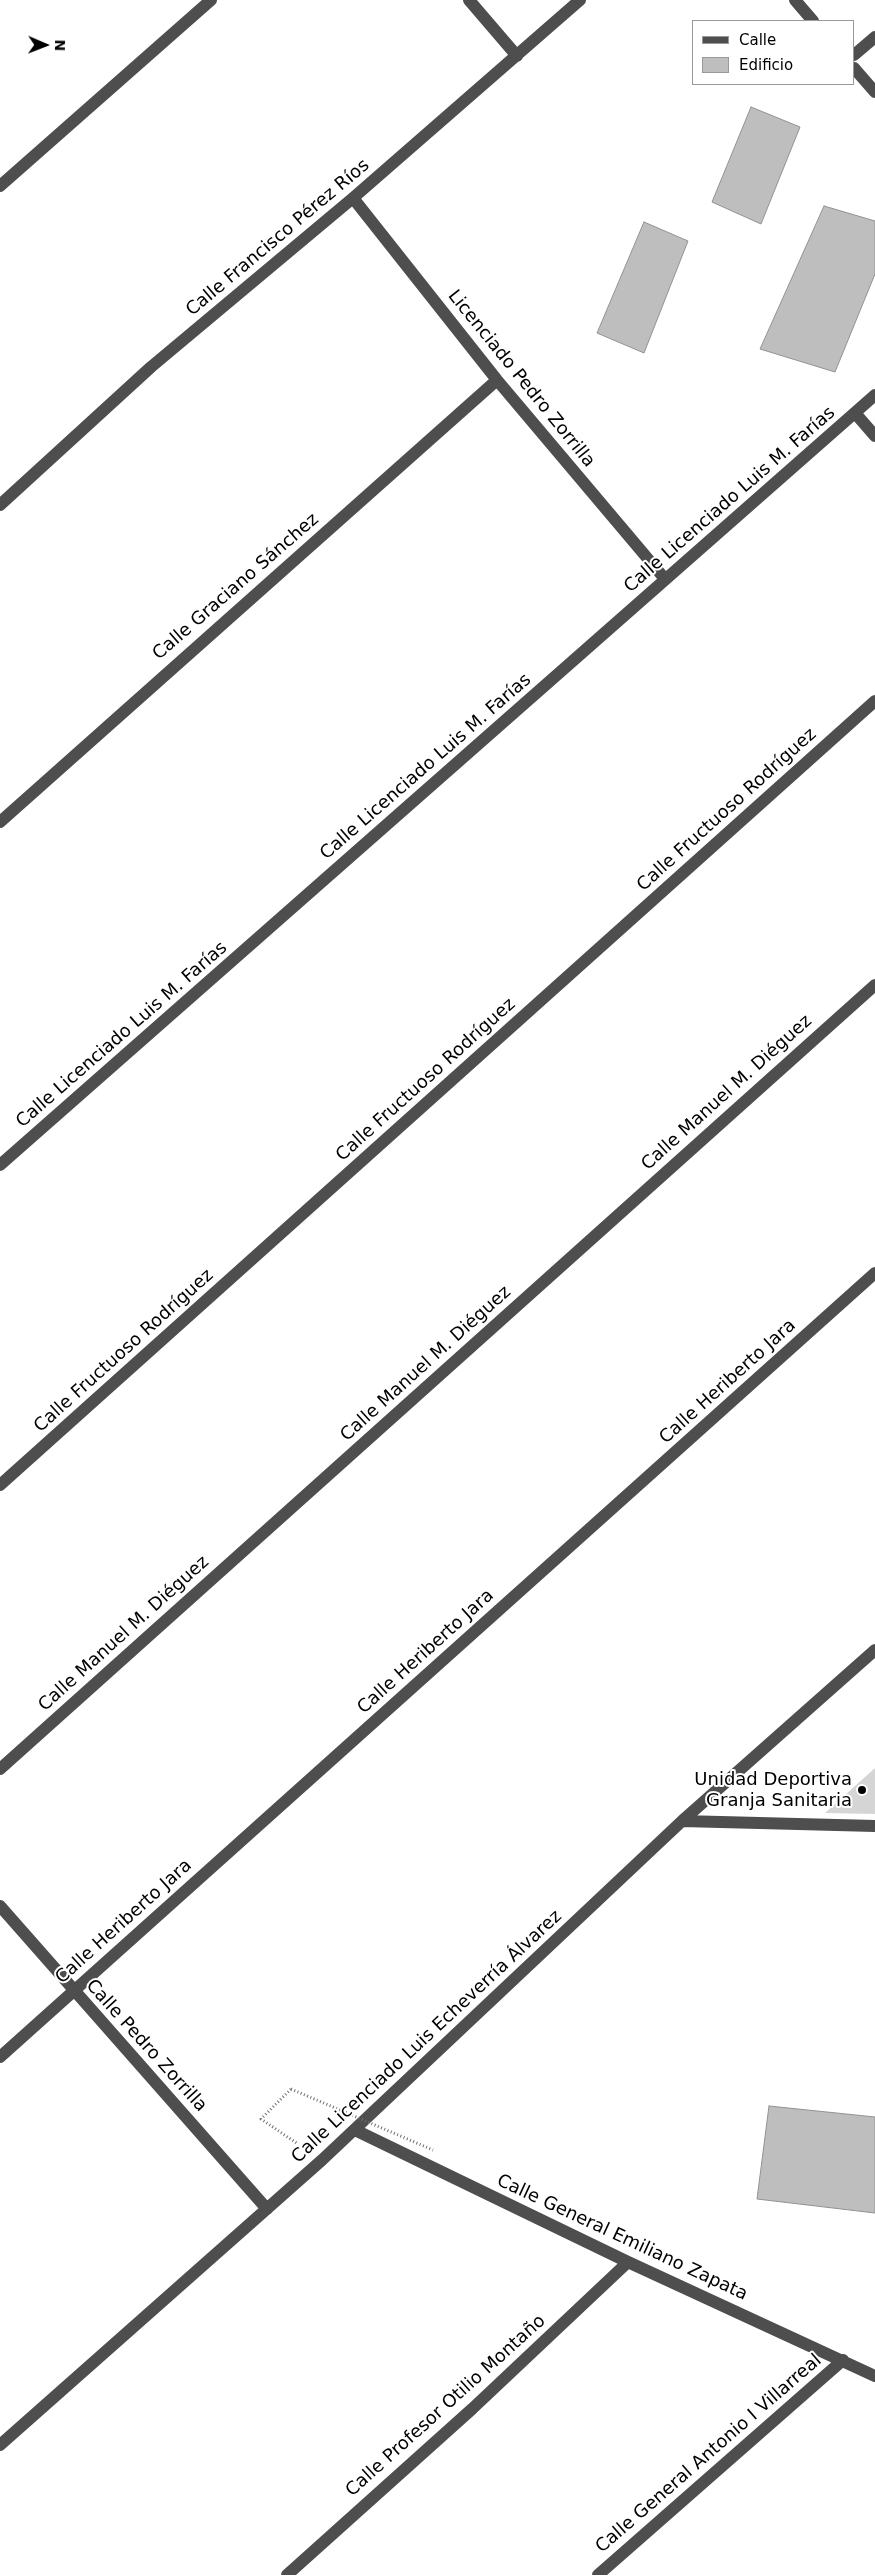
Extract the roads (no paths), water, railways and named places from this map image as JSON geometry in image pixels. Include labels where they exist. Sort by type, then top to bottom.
[{"type":"street","points":[[0,186],[211,0]]},
{"type":"street","points":[[468,0],[517,56]]},
{"type":"street","name":"Calle Francisco Pérez Ríos","points":[[0,505],[151,367],[353,198],[580,0]]},
{"type":"street","points":[[795,0],[813,20]]},
{"type":"street","points":[[855,54],[875,37]]},
{"type":"street","points":[[855,69],[875,92]]},
{"type":"street","name":"Licenciado Pedro Zorrilla","points":[[353,198],[497,380],[665,579]]},
{"type":"street","name":"Calle Graciano Sánchez","points":[[0,822],[497,380]]},
{"type":"street","name":"Calle Licenciado Luis M. Farías","points":[[0,1165],[875,396]]},
{"type":"street","points":[[855,413],[875,436]]},
{"type":"street","name":"Calle Fructuoso Rodríguez","points":[[0,1486],[875,701]]},
{"type":"street","name":"Calle Manuel M. Diéguez","points":[[0,1769],[875,985]]},
{"type":"street","name":"Calle Heriberto Jara","points":[[0,2057],[875,1273]]},
{"type":"street","name":"Calle Licenciado Luis Echeverría Álvarez","points":[[0,2445],[322,2160],[682,1821],[875,1650]]},
{"type":"street","points":[[682,1821],[875,1826]]},
{"type":"street","name":"Calle Pedro Zorrilla","points":[[0,1906],[73,1992],[267,2209]]},
{"type":"street","name":"Calle General Emiliano Zapata","points":[[355,2130],[628,2262],[875,2376]]},
{"type":"street","name":"Calle Profesor Otilio Montaño","points":[[287,2575],[472,2409],[628,2262]]},
{"type":"street","name":"Calle General Antonio I Villarreal","points":[[598,2575],[843,2360]]},
{"type":"place","name":"Unidad Deportiva Granja Sanitaria","points":[[862,1790]]}]
